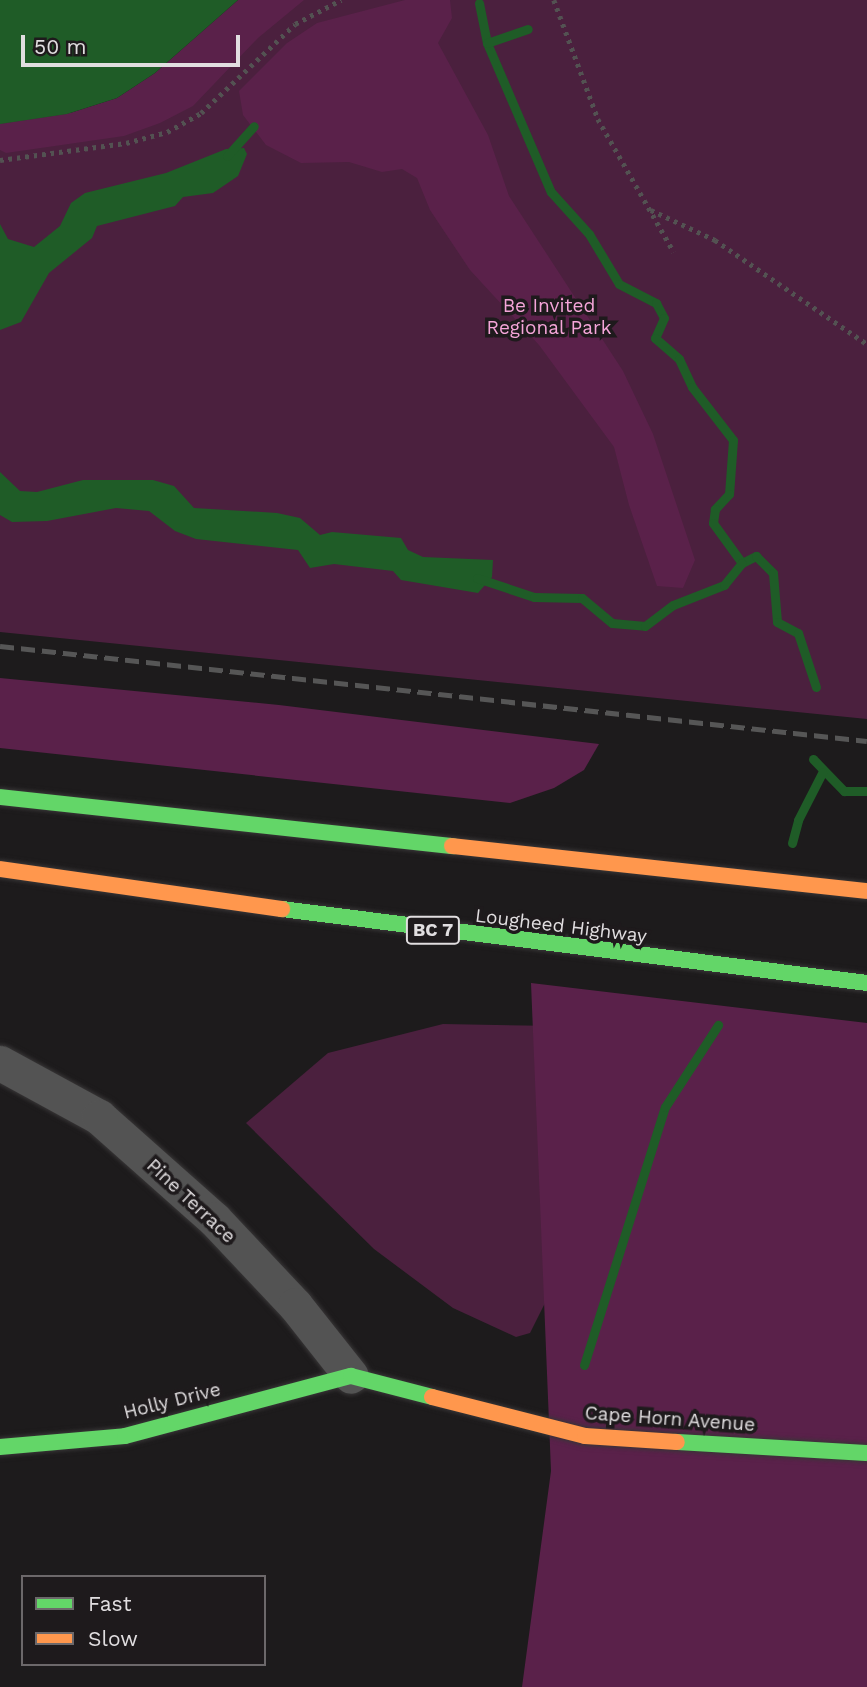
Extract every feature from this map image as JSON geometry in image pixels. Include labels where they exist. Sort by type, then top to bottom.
[{"type":"main road","points":[[0,797],[867,891]]},
{"type":"main road","name":"Lougheed Highway","points":[[0,869],[527,943],[867,983]]},
{"type":"main road","name":"Holly Drive","points":[[0,1447],[125,1436],[351,1376]]},
{"type":"main road","name":"Cape Horn Avenue","points":[[351,1376],[585,1436],[867,1453]]},
{"type":"street","name":"Pine Terrace","points":[[0,1063],[99,1116],[214,1219],[295,1305],[351,1376]]},
{"type":"path","points":[[0,160],[125,143],[167,132],[201,113],[295,24],[341,0]]},
{"type":"path","points":[[554,0],[598,119],[674,252]]},
{"type":"path","points":[[650,210],[715,240],[867,344]]},
{"type":"green space","points":[[238,0],[304,0],[258,38],[193,106],[160,123],[124,136],[6,153],[0,150],[0,124],[67,114],[117,98],[155,73]]},
{"type":"green space","name":"Be Invited Regional Park","points":[[261,0],[867,0],[867,719],[0,632],[0,118],[131,109]]},
{"type":"green space","points":[[405,0],[450,0],[452,18],[438,43],[488,135],[509,196],[623,371],[653,434],[695,560],[683,588],[657,586],[629,505],[614,447],[539,345],[470,270],[430,210],[417,178],[402,169],[382,172],[349,162],[301,163],[266,145],[243,115],[239,91],[287,43],[317,23]]},
{"type":"green space","points":[[0,678],[279,705],[599,744],[584,770],[554,788],[510,803],[0,748]]},
{"type":"green space","points":[[531,983],[867,1023],[867,1687],[522,1687],[551,1471]]},
{"type":"green space","points":[[443,1024],[557,1026],[561,1271],[530,1333],[516,1337],[453,1308],[374,1249],[246,1123],[328,1053]]},
{"type":"shaded area","points":[[0,0],[238,0],[155,73],[117,98],[67,114],[0,124]]},
{"type":"shaded area","points":[[244,148],[247,154],[238,176],[213,193],[183,197],[175,206],[97,226],[92,238],[49,273],[21,322],[0,330],[0,224],[8,239],[34,247],[60,226],[71,203],[85,193],[166,173],[226,149]]},
{"type":"shaded area","points":[[0,472],[20,491],[37,492],[83,480],[153,480],[174,486],[194,508],[277,513],[300,518],[320,535],[332,532],[401,538],[408,550],[423,557],[493,560],[492,577],[478,593],[401,580],[393,571],[334,564],[310,568],[298,550],[196,539],[175,531],[149,511],[116,508],[47,521],[12,522],[0,515]]},
{"type":"waterway","points":[[479,3],[487,43],[551,192],[589,234],[619,284],[656,303],[664,318],[655,338],[679,359],[692,387],[733,440],[729,494],[715,509],[713,523],[742,563],[756,556],[773,573],[777,622],[798,633],[816,687]]},
{"type":"waterway","points":[[487,43],[528,29]]},
{"type":"waterway","points":[[227,156],[254,126]]},
{"type":"waterway","points":[[477,578],[534,597],[582,598],[612,623],[645,626],[673,605],[724,585],[742,563]]},
{"type":"waterway","points":[[813,759],[844,791],[867,791]]},
{"type":"waterway","points":[[792,843],[798,820],[822,773]]},
{"type":"waterway","points":[[584,1365],[665,1107],[718,1025]]},
{"type":"railway","points":[[0,646],[867,741]]},
{"type":"traffic: fast","points":[[0,797],[452,846]]},
{"type":"traffic: fast","points":[[282,909],[867,983]]},
{"type":"traffic: fast","points":[[0,1447],[125,1436],[351,1376],[432,1397]]},
{"type":"traffic: fast","points":[[677,1442],[867,1453]]},
{"type":"traffic: slow","points":[[452,846],[867,891]]},
{"type":"traffic: slow","points":[[0,869],[282,909]]},
{"type":"traffic: slow","points":[[432,1397],[585,1436],[677,1442]]}]
